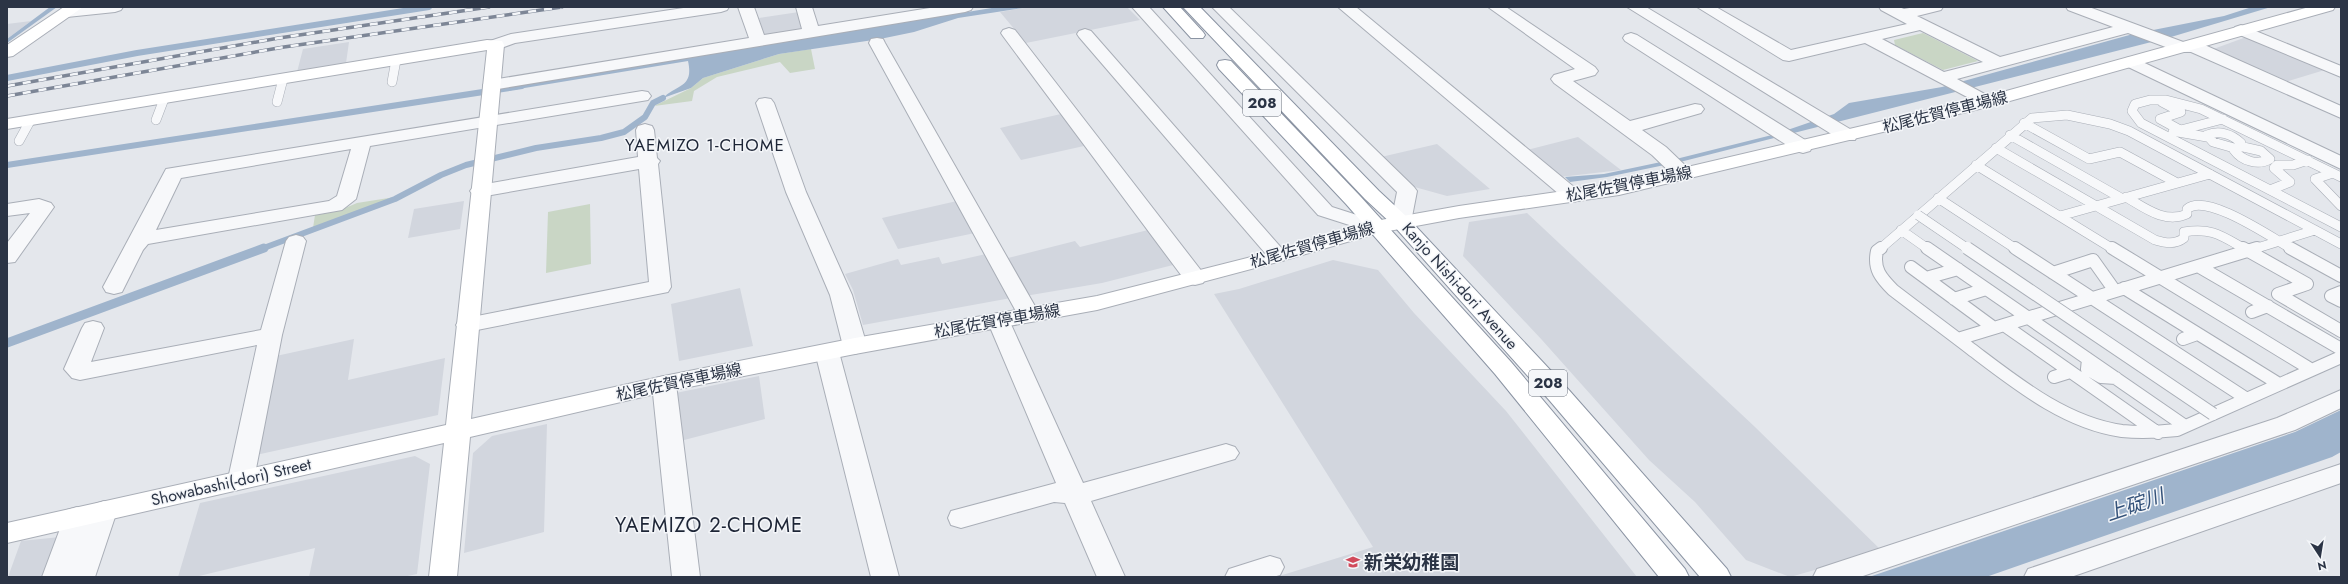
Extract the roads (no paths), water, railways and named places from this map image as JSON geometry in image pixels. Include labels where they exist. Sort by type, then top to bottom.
[{"type":"main road","name":"Kanjo Nishi-dori Avenue","points":[[1171,7],[1362,197],[1401,222],[1560,395],[1717,577]]},
{"type":"main road","name":"Kanjo Nishi-dori Avenue","points":[[1190,7],[1362,197],[1375,226],[1503,368],[1675,577]]},
{"type":"main road","name":"松尾佐賀停車場線","points":[[456,432],[664,384],[855,346],[1097,303],[1278,256],[1375,226],[1618,189],[1674,166],[1803,147],[1986,102],[2189,47],[2241,30],[2327,7]]},
{"type":"main road","points":[[9,49],[71,10]]},
{"type":"main road","points":[[7,124],[487,45],[496,45],[440,576]]},
{"type":"main road","name":"Showabashi(-dori) Street","points":[[7,533],[241,479],[456,432]]},
{"type":"street","points":[[71,10],[115,7]]},
{"type":"street","points":[[496,45],[511,39],[721,7]]},
{"type":"street","points":[[746,7],[758,40]]},
{"type":"street","points":[[804,7],[811,31]]},
{"type":"street","points":[[492,90],[811,31],[896,12],[965,7]]},
{"type":"street","points":[[1140,7],[1325,211],[1375,226]]},
{"type":"street","points":[[1220,7],[1407,191],[1401,222]]},
{"type":"street","points":[[1346,7],[1573,196]]},
{"type":"street","points":[[1496,7],[1590,72],[1560,79],[1627,128],[1674,166]]},
{"type":"street","points":[[1635,7],[1848,136]]},
{"type":"street","points":[[1887,7],[1998,63]]},
{"type":"street","points":[[1901,14],[1935,7]]},
{"type":"street","points":[[2074,7],[2164,40],[2189,47],[2341,113]]},
{"type":"street","points":[[1714,8],[1789,56],[1922,25]]},
{"type":"street","points":[[1946,80],[1998,63],[2135,29]]},
{"type":"street","points":[[2241,30],[2341,72]]},
{"type":"street","points":[[1009,33],[1195,278]]},
{"type":"street","points":[[1085,34],[1278,256]]},
{"type":"street","points":[[1631,38],[1803,147]]},
{"type":"street","points":[[1867,38],[1986,102]]},
{"type":"street","points":[[877,43],[1028,315]]},
{"type":"street","points":[[2132,62],[2338,171]]},
{"type":"street","points":[[114,287],[133,248],[141,239],[173,172],[362,143],[642,96]]},
{"type":"street","points":[[765,103],[796,192],[841,295],[855,346]]},
{"type":"street","points":[[1627,128],[1695,109]]},
{"type":"street","points":[[466,325],[660,287],[650,161],[646,130]]},
{"type":"street","points":[[141,239],[334,206],[346,199],[362,143]]},
{"type":"street","points":[[480,191],[650,161]]},
{"type":"street","points":[[7,210],[40,205],[44,207],[7,257]]},
{"type":"street","points":[[241,479],[271,335],[296,241]]},
{"type":"street","points":[[998,320],[1112,577]]},
{"type":"street","points":[[93,328],[76,369],[80,372],[271,335]]},
{"type":"street","points":[[827,352],[885,577]]},
{"type":"street","points":[[664,384],[686,577]]},
{"type":"street","points":[[1827,577],[2286,424],[2341,398]]},
{"type":"street","points":[[961,518],[1054,492],[1076,495],[1226,453]]},
{"type":"street","points":[[2038,577],[2341,473]]},
{"type":"street","points":[[81,577],[104,511]]},
{"type":"street","points":[[56,577],[78,517]]},
{"type":"street","points":[[1240,577],[1270,567]]},
{"type":"lane","points":[[392,82],[396,60]]},
{"type":"lane","points":[[277,102],[283,79]]},
{"type":"lane","points":[[156,120],[164,99]]},
{"type":"lane","points":[[2338,171],[2308,160],[2223,119],[2189,105],[2156,100],[2142,101],[2135,104],[2132,111],[2141,123],[2341,227]]},
{"type":"lane","points":[[2156,100],[2182,112],[2160,119],[2177,130],[2207,137],[2218,144],[2262,152],[2280,147]]},
{"type":"lane","points":[[2341,244],[2129,131],[2110,124],[2067,115],[2032,118],[2024,123],[1877,250],[1874,263],[1878,275],[1893,290],[2039,399],[2066,413],[2094,424],[2127,432],[2158,433],[2185,426],[2341,357]]},
{"type":"lane","points":[[2162,134],[2223,119]]},
{"type":"lane","points":[[19,141],[30,121]]},
{"type":"lane","points":[[2024,123],[2089,159],[2120,152],[2177,183]]},
{"type":"lane","points":[[2010,135],[2124,198],[2155,213],[2170,217],[2184,216],[2187,214],[2186,209],[2193,205],[2210,206],[2220,209],[2341,276]]},
{"type":"lane","points":[[1996,148],[2155,240],[2176,242],[2184,238],[2184,232],[2201,229],[2221,235],[2307,284],[2278,294],[2341,330]]},
{"type":"lane","points":[[2270,190],[2289,184],[2290,182],[2276,171],[2274,168],[2277,165],[2293,165],[2308,160]]},
{"type":"lane","points":[[1976,165],[2312,370]]},
{"type":"lane","points":[[2338,171],[2315,179],[2341,206]]},
{"type":"lane","points":[[2060,216],[2210,174]]},
{"type":"lane","points":[[2037,184],[2051,180]]},
{"type":"lane","points":[[1938,198],[2247,398]]},
{"type":"lane","points":[[1918,215],[2213,414]]},
{"type":"lane","points":[[1901,230],[2088,359],[2087,368],[2100,377],[2116,378],[2185,426]]},
{"type":"lane","points":[[1958,339],[2315,230]]},
{"type":"lane","points":[[2053,273],[2093,260],[2120,290],[2197,334],[2279,384]]},
{"type":"lane","points":[[2198,266],[2341,349]]},
{"type":"lane","points":[[1911,267],[1954,299],[2070,372],[2158,433]]},
{"type":"lane","points":[[1926,278],[1958,269]]},
{"type":"lane","points":[[1954,299],[1986,288]]},
{"type":"lane","points":[[2341,292],[2330,296],[2341,302]]},
{"type":"lane","points":[[2252,312],[2268,306]]},
{"type":"lane","points":[[2183,339],[2197,334]]},
{"type":"lane","points":[[2054,377],[2070,372]]},
{"type":"water","points":[[50,7],[57,7],[7,43],[7,39]]},
{"type":"water","points":[[998,7],[1029,7],[958,18],[914,32],[880,39],[779,54],[703,78],[691,88],[663,98],[686,81],[689,76],[688,61],[507,91],[516,85]]},
{"type":"water","points":[[2252,7],[2271,7],[2171,37],[1684,161],[1607,177],[1570,182],[1565,177],[1604,174],[1680,158],[1776,134],[1834,114],[1849,103],[1942,87],[2133,34],[2224,16]]},
{"type":"water","name":"上碇川","points":[[2341,410],[2341,452],[2332,457],[1986,577],[1869,577],[2295,432]]},
{"type":"waterway","points":[[7,78],[137,53],[429,7]]},
{"type":"waterway","points":[[7,165],[522,86]]},
{"type":"waterway","points":[[261,249],[395,199],[441,175],[466,165],[536,148],[601,138],[624,132],[645,117],[653,103],[663,98]]},
{"type":"waterway","points":[[7,343],[264,248]]},
{"type":"railway","points":[[7,86],[279,38],[489,7]]},
{"type":"railway","points":[[7,96],[284,47],[562,7]]},
{"type":"place","name":"新栄幼稚園","points":[[1353,562]]},
{"type":"district","name":"YAEMIZO 1-CHOME","points":[[705,145]]},
{"type":"district","name":"YAEMIZO 2-CHOME","points":[[709,525]]}]
